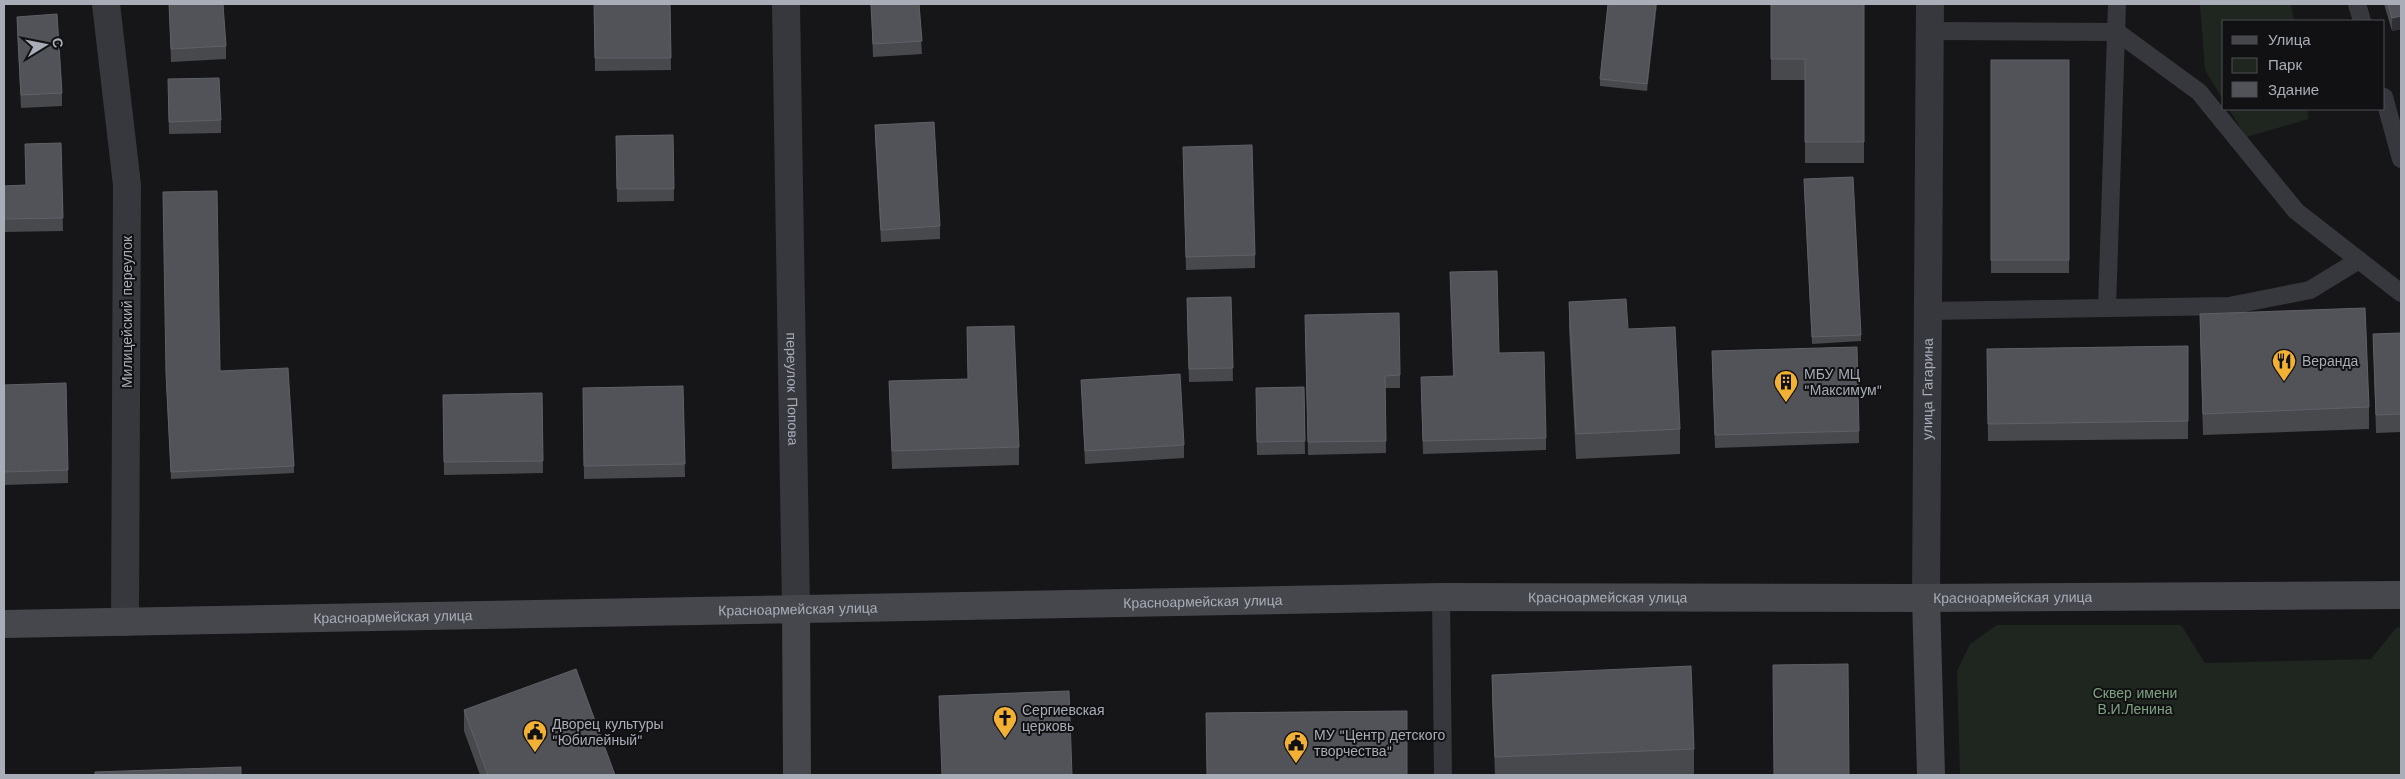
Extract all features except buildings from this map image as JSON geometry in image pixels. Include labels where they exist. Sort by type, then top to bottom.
[{"type":"main road","name":"Красноармейская улица","points":[[4,624],[1441,597],[1926,598],[2401,595]]},
{"type":"main road","name":"улица Гагарина","points":[[1926,598],[1931,775]]},
{"type":"main road","name":"переулок Попова","points":[[796,609],[797,775]]},
{"type":"street","name":"Милицейский переулок","points":[[106,4],[127,185],[125,622]]},
{"type":"street","name":"переулок Попова","points":[[786,4],[796,609]]},
{"type":"street","name":"улица Гагарина","points":[[1926,598],[1930,4]]},
{"type":"lane","points":[[2107,308],[2117,4]]},
{"type":"lane","points":[[2357,4],[2362,20]]},
{"type":"lane","points":[[1929,32],[2117,32],[2199,92],[2296,211],[2401,293]]},
{"type":"lane","points":[[2385,101],[2401,158]]},
{"type":"lane","points":[[1928,311],[2229,306],[2310,290],[2359,260]]},
{"type":"lane","points":[[1441,597],[1443,775]]},
{"type":"green space","points":[[2200,4],[2291,4],[2294,20],[2222,20],[2222,98],[2205,70]]},
{"type":"green space","points":[[2230,110],[2307,110],[2309,119],[2246,137]]},
{"type":"green space","name":"Сквер имени В.И.Ленина","points":[[1997,625],[2181,625],[2205,663],[2371,659],[2396,628],[2401,627],[2401,775],[1960,775],[1957,671],[1970,644]]},
{"type":"place","name":"Веранда","points":[[2284,382]]},
{"type":"place","name":"МБУ МЦ \"Максимум\"","points":[[1786,403]]},
{"type":"place","name":"Сергиевская церковь","points":[[1005,739]]},
{"type":"place","name":"Дворец культуры \"Юбилейный\"","points":[[535,753]]},
{"type":"place","name":"МУ \"Центр детского творчества\"","points":[[1296,764]]}]
